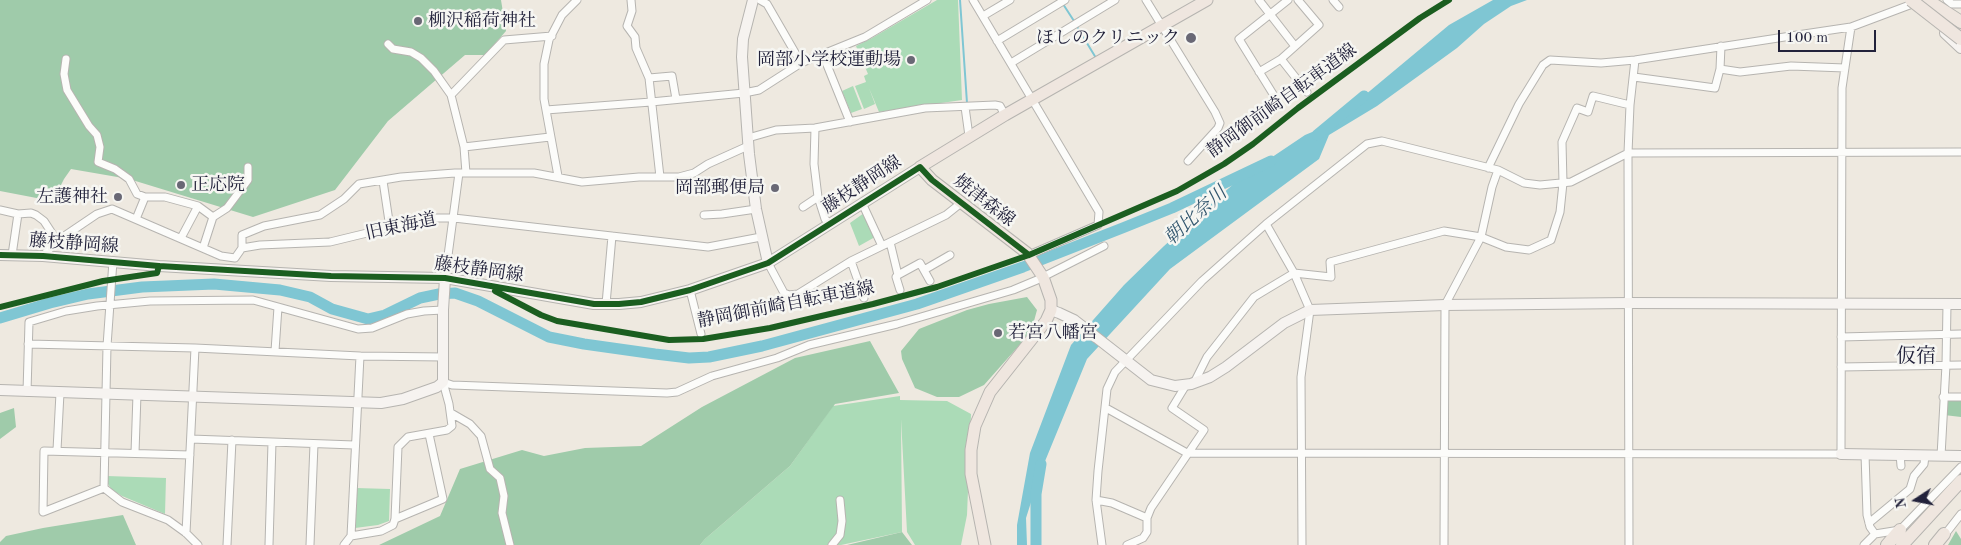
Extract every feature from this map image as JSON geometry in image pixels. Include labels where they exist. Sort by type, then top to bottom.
[{"type":"highway","points":[[1927,0],[1961,22]]},
{"type":"highway","points":[[1916,1],[1961,40]]},
{"type":"highway","points":[[1916,1],[1961,31]]},
{"type":"highway","points":[[1912,545],[1961,481]]},
{"type":"highway","points":[[1902,545],[1948,500],[1961,490]]},
{"type":"highway","points":[[1887,545],[1900,530]]},
{"type":"highway","points":[[1935,545],[1942,540]]},
{"type":"main road","name":"焼津森線","points":[[1051,310],[1051,300],[1042,275],[1029,257],[932,180],[920,166],[1005,115],[1207,0]]},
{"type":"main road","points":[[985,545],[971,474],[971,450],[975,426],[990,392],[1040,330],[1051,310]]},
{"type":"street","points":[[558,176],[546,110],[543,80],[544,64],[552,36],[562,15],[577,0]]},
{"type":"street","points":[[631,0],[632,10],[627,26],[636,37],[636,48],[649,78],[660,177]]},
{"type":"street","points":[[754,0],[743,44],[748,142],[761,237],[768,263],[784,293],[789,295],[798,294],[851,261],[946,215],[961,203]]},
{"type":"street","points":[[760,0],[767,4],[802,63]]},
{"type":"street","points":[[546,110],[676,100],[759,90],[802,63],[865,37],[927,0]]},
{"type":"street","points":[[973,0],[1096,205],[1100,216],[1098,225],[1029,257]]},
{"type":"street","points":[[983,16],[1010,0]]},
{"type":"street","points":[[997,41],[1065,0]]},
{"type":"street","points":[[1011,63],[1116,0]]},
{"type":"street","points":[[1146,0],[1220,123],[1218,128],[1188,162]]},
{"type":"street","points":[[1259,0],[1294,45]]},
{"type":"street","points":[[1273,94],[1239,39],[1288,0]]},
{"type":"street","points":[[1259,72],[1281,59],[1294,45],[1319,25],[1298,0]]},
{"type":"street","points":[[1333,0],[1339,7]]},
{"type":"street","points":[[1488,168],[1519,104],[1543,65],[1550,60],[1601,62],[1635,60],[1851,27],[1916,1],[1961,48]]},
{"type":"street","points":[[1949,2],[1961,4]]},
{"type":"street","points":[[1949,2],[1961,11]]},
{"type":"street","points":[[1841,454],[1842,88],[1851,27]]},
{"type":"street","points":[[451,95],[504,40],[552,36]]},
{"type":"street","points":[[351,536],[381,531],[393,525],[395,519],[398,447],[408,437],[447,430],[452,426],[443,382],[443,310],[445,282],[462,173],[464,147],[451,95],[434,70],[411,52],[393,49],[388,44]]},
{"type":"street","points":[[1634,77],[1715,88],[1720,69],[1721,46]]},
{"type":"street","points":[[823,55],[850,122]]},
{"type":"street","points":[[66,59],[64,74],[67,90],[89,126],[97,135],[100,147],[98,162],[115,170],[129,180],[137,194],[145,197],[165,197],[198,206],[212,217]]},
{"type":"street","points":[[1281,59],[1307,92]]},
{"type":"street","points":[[1630,545],[1628,153],[1630,105],[1635,60]]},
{"type":"street","points":[[1720,69],[1740,72],[1791,66],[1845,68]]},
{"type":"street","points":[[649,78],[672,76],[676,100]]},
{"type":"street","points":[[1127,545],[1143,542],[1147,532],[1147,518],[1151,508],[1204,430],[1172,408],[1207,357],[1254,297],[1294,273],[1331,277],[1330,262],[1444,231],[1481,237],[1506,248],[1529,250],[1551,240],[1560,212],[1563,183],[1562,142],[1577,108],[1588,112],[1593,96],[1630,105]]},
{"type":"street","points":[[235,258],[242,248],[242,235],[264,226],[320,215],[344,198],[359,184],[401,177],[462,173],[534,173],[582,182],[639,177],[687,176],[748,142],[776,130],[815,128],[925,108],[998,105],[1005,115]]},
{"type":"street","points":[[965,106],[969,136]]},
{"type":"street","points":[[815,128],[814,164],[818,197],[825,219],[830,224]]},
{"type":"street","points":[[464,147],[550,137]]},
{"type":"street","points":[[1102,545],[1096,500],[1107,389],[1122,359],[1202,281],[1266,224],[1367,144],[1376,141],[1498,170],[1524,183],[1570,182],[1628,153],[1961,152]]},
{"type":"street","name":"藤枝静岡線","points":[[0,255],[43,256],[241,271],[445,282],[606,304],[641,302],[690,290],[768,263],[920,166]]},
{"type":"street","points":[[203,248],[212,217],[227,208],[248,180],[248,167]]},
{"type":"street","points":[[1444,545],[1445,305],[1481,237],[1492,187],[1498,170]]},
{"type":"street","points":[[383,181],[390,228]]},
{"type":"street","points":[[136,219],[145,197]]},
{"type":"street","points":[[802,207],[818,197]]},
{"type":"street","points":[[862,203],[882,246]]},
{"type":"street","points":[[181,238],[198,206]]},
{"type":"street","points":[[704,215],[756,209]]},
{"type":"street","points":[[0,210],[18,214],[31,213],[40,217],[57,241]]},
{"type":"street","points":[[43,256],[57,241],[102,211],[116,210],[222,256],[235,258]]},
{"type":"street","points":[[12,255],[18,214]]},
{"type":"street","name":"旧東海道","points":[[242,248],[260,245],[330,242],[429,218],[454,218],[708,247],[761,237]]},
{"type":"street","points":[[1266,224],[1294,273],[1310,310],[1301,377],[1302,545]]},
{"type":"street","points":[[606,304],[612,236]]},
{"type":"street","points":[[890,242],[900,290]]},
{"type":"street","points":[[443,382],[452,385],[677,392],[712,376],[776,358],[809,345],[897,324],[1013,290],[1104,246]]},
{"type":"street","points":[[924,270],[950,255]]},
{"type":"street","points":[[235,258],[241,271]]},
{"type":"street","points":[[104,488],[107,346],[113,261]]},
{"type":"street","points":[[851,261],[864,298]]},
{"type":"street","points":[[898,275],[920,263],[930,281]]},
{"type":"street","points":[[690,290],[701,334]]},
{"type":"street","points":[[27,392],[28,322],[66,312],[150,300],[253,300],[358,329],[372,328],[416,312],[443,310]]},
{"type":"street","points":[[1051,310],[1078,323],[1151,380],[1165,385],[1190,384],[1218,373],[1284,323],[1310,310],[1445,305],[1629,303],[1961,304]]},
{"type":"street","points":[[1941,456],[1947,304]]},
{"type":"street","points":[[275,351],[278,307]]},
{"type":"street","points":[[1842,337],[1961,334]]},
{"type":"street","points":[[28,344],[195,348],[360,356],[444,357]]},
{"type":"street","points":[[186,533],[195,348]]},
{"type":"street","points":[[344,545],[351,536],[354,445],[360,356]]},
{"type":"street","points":[[1841,367],[1961,365]]},
{"type":"street","points":[[0,390],[381,403],[393,402],[417,395],[437,387],[443,382]]},
{"type":"street","points":[[57,450],[60,393]]},
{"type":"street","points":[[135,453],[137,394]]},
{"type":"street","points":[[1943,397],[1961,397]]},
{"type":"street","points":[[1106,408],[1187,453],[1900,454],[1961,456]]},
{"type":"street","points":[[451,414],[470,424],[481,436],[490,469],[500,478],[504,496],[502,512],[510,545]]},
{"type":"street","points":[[395,519],[443,499],[429,434]]},
{"type":"street","points":[[191,439],[354,445]]},
{"type":"street","points":[[227,545],[232,440]]},
{"type":"street","points":[[269,545],[272,442]]},
{"type":"street","points":[[310,545],[314,444]]},
{"type":"street","points":[[104,488],[43,512],[44,451],[190,455]]},
{"type":"street","points":[[1866,454],[1867,515],[1874,532]]},
{"type":"street","points":[[1900,454],[1901,466]]},
{"type":"street","points":[[1869,523],[1910,489],[1914,476],[1924,464],[1925,456]]},
{"type":"street","points":[[1864,545],[1874,532],[1900,530],[1961,467]]},
{"type":"street","points":[[104,488],[122,502],[168,520],[186,533],[198,545]]},
{"type":"street","points":[[832,545],[840,535],[842,521],[840,500]]},
{"type":"street","points":[[1096,500],[1112,503],[1147,518]]},
{"type":"street","points":[[1942,540],[1961,514]]},
{"type":"green space","points":[[0,0],[501,0],[506,31],[485,55],[465,55],[388,121],[335,190],[253,217],[129,179],[71,169],[56,195],[47,200],[0,191]]},
{"type":"green space","name":"岡部小学校運動場","points":[[937,0],[958,0],[962,100],[879,112],[869,88],[875,104],[864,109],[855,86],[866,82],[864,76],[868,74],[856,46]]},
{"type":"green space","points":[[853,86],[862,109],[851,113],[842,91]]},
{"type":"green space","points":[[864,213],[875,237],[859,246],[850,223]]},
{"type":"green space","points":[[1027,297],[1037,310],[1031,332],[984,385],[959,397],[937,397],[915,388],[902,359],[901,351],[919,329],[967,310]]},
{"type":"green space","points":[[870,341],[899,393],[835,404],[790,466],[700,545],[379,545],[440,516],[460,469],[522,450],[544,456],[585,448],[641,446],[702,407],[795,358]]},
{"type":"green space","points":[[900,396],[900,400],[947,401],[971,414],[967,515],[961,545],[915,545],[907,532],[901,419],[902,532],[841,545],[700,545],[790,466],[833,406]]},
{"type":"green space","points":[[1945,399],[1961,399],[1961,417],[1944,415]]},
{"type":"green space","points":[[14,408],[16,427],[0,439],[0,413]]},
{"type":"green space","points":[[107,476],[166,478],[165,514],[122,496],[111,489],[107,482]]},
{"type":"green space","points":[[356,488],[390,489],[389,521],[378,525],[355,528]]},
{"type":"green space","points":[[123,515],[136,545],[0,545],[0,542],[6,536]]},
{"type":"green space","points":[[1956,531],[1961,539],[1961,545],[1948,545]]},
{"type":"green space","points":[[902,532],[912,545],[847,545]]},
{"type":"water","points":[[1493,0],[1527,0],[1511,6],[1484,24],[1457,48],[1377,106],[1329,135],[1319,159],[1170,269],[1087,359],[1041,471],[1026,518],[1027,545],[1017,545],[1017,525],[1030,453],[1071,345],[1124,285],[1164,246],[1238,180],[1305,135],[1329,125],[1449,25]]},
{"type":"waterway","points":[[960,0],[967,103]]},
{"type":"waterway","points":[[1063,4],[1074,21]]},
{"type":"waterway","points":[[1076,25],[1096,58]]},
{"type":"waterway","name":"朝比奈川","points":[[1317,135],[1364,96]]},
{"type":"waterway","points":[[0,318],[88,294],[142,287],[214,284],[280,290],[310,297],[332,309],[368,319],[385,315],[420,298],[455,293],[478,301],[549,337],[655,354],[689,358],[709,357],[762,346],[917,304],[1023,267],[1125,227],[1172,208],[1271,161]]},
{"type":"waterway","name":"朝比奈川","points":[[1036,545],[1036,494],[1041,464]]},
{"type":"cycle path","name":"静岡御前崎自転車道線","points":[[496,290],[541,315],[557,321],[669,340],[703,339],[770,328],[937,287],[1029,255],[1177,191],[1224,164],[1253,144],[1298,108],[1420,18],[1449,0]]},
{"type":"cycle path","points":[[0,255],[43,256],[159,266],[331,276],[445,278],[594,304],[641,302],[690,290],[768,263],[920,167],[932,180],[1029,255]]},
{"type":"cycle path","points":[[0,307],[103,281],[157,273],[159,266]]},
{"type":"place","name":"柳沢稲荷神社","points":[[418,21]]},
{"type":"place","name":"ほしのクリニック","points":[[1191,38]]},
{"type":"place","name":"岡部小学校運動場","points":[[911,60]]},
{"type":"place","name":"正応院","points":[[181,185]]},
{"type":"place","name":"岡部郵便局","points":[[775,188]]},
{"type":"place","name":"左護神社","points":[[118,197]]},
{"type":"place","name":"若宮八幡宮","points":[[998,333]]},
{"type":"district","name":"仮宿","points":[[1916,357]]}]
